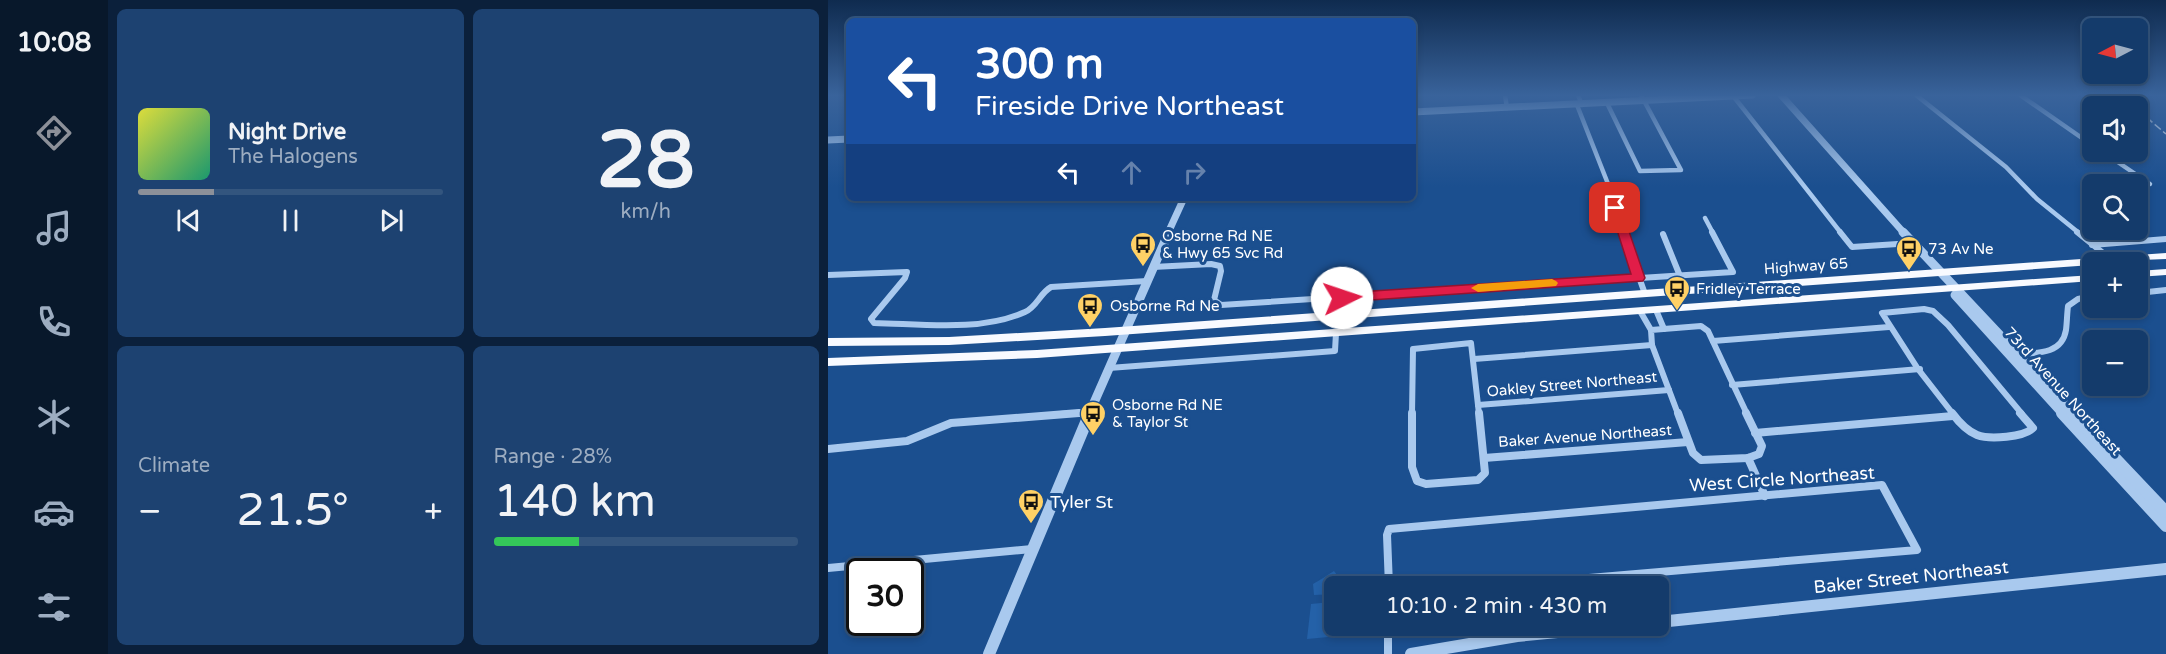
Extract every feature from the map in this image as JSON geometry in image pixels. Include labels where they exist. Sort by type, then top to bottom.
[{"type":"highway","name":"Highway 65","points":[[2148,258],[2166,256]]},
{"type":"highway","name":"Highway 65","points":[[828,342],[949,341],[1124,331],[2082,263]]},
{"type":"highway","points":[[2148,273],[2166,272]]},
{"type":"highway","points":[[828,362],[996,356],[1117,348],[2082,279]]},
{"type":"street","points":[[1587,126],[1645,294]]},
{"type":"street","points":[[1618,126],[1640,171],[1681,170],[1657,126]]},
{"type":"street","points":[[1756,126],[1852,247],[1913,243]]},
{"type":"street","name":"73rd Avenue Northeast","points":[[1808,126],[1953,288],[2166,512]]},
{"type":"street","points":[[1953,126],[2006,167],[2037,199],[2102,252]]},
{"type":"street","points":[[2064,126],[2082,137]]},
{"type":"street","points":[[828,140],[846,139]]},
{"type":"street","points":[[2118,162],[2150,184]]},
{"type":"street","points":[[988,654],[1108,368],[1183,201]]},
{"type":"street","points":[[1153,267],[1210,264],[1220,266],[1221,271],[1214,300],[1221,305],[1733,272],[1705,218]]},
{"type":"street","points":[[1663,234],[1680,276]]},
{"type":"street","points":[[2092,245],[2166,239]]},
{"type":"street","points":[[828,275],[907,272],[905,278],[871,319],[874,323],[1004,319],[1031,310],[1044,291],[1051,287],[1147,281]]},
{"type":"street","points":[[2148,291],[2166,290]]},
{"type":"street","points":[[2015,354],[2051,351],[2058,346],[2066,332],[2068,306],[2082,298]]},
{"type":"street","points":[[1924,309],[1933,311],[2033,428],[2028,433],[1978,435],[1968,430],[1953,416],[1920,369],[1889,327],[1882,313],[1924,309]]},
{"type":"street","points":[[1656,310],[1664,329]]},
{"type":"street","points":[[1640,311],[1651,330],[1652,345],[1693,453],[1701,460],[1748,458],[1759,454],[1762,446],[1708,331],[1701,326],[1651,330]]},
{"type":"street","points":[[1713,341],[1889,327]]},
{"type":"street","points":[[1108,368],[1335,351],[1336,333]]},
{"type":"street","points":[[1471,343],[1478,405],[1485,473],[1478,480],[1426,484],[1417,481],[1412,467],[1413,349],[1471,343]]},
{"type":"street","points":[[1474,359],[1652,345]]},
{"type":"street","name":"73rd Avenue Northeast","points":[[2015,354],[2127,486],[2166,526]]},
{"type":"street","points":[[1732,385],[1920,369]]},
{"type":"street","name":"Oakley Street Northeast","points":[[1478,405],[1669,390]]},
{"type":"street","points":[[828,448],[907,441],[951,423],[1090,412]]},
{"type":"street","points":[[1755,433],[1953,416]]},
{"type":"street","name":"Baker Avenue Northeast","points":[[1484,458],[1688,441]]},
{"type":"street","points":[[1748,458],[1765,496]]},
{"type":"street","name":"West Circle Northeast","points":[[1389,576],[1387,535],[1389,529],[1882,485],[1917,550],[1612,576]]},
{"type":"street","points":[[828,568],[1032,549]]},
{"type":"street","name":"Baker Street Northeast","points":[[1669,620],[2166,569]]},
{"type":"street","points":[[1388,636],[1388,654]]},
{"type":"street","points":[[1411,654],[1517,636]]},
{"type":"shaded area","points":[[1334,571],[1337,575],[1337,576],[1326,576]]},
{"type":"shaded area","points":[[1324,577],[1324,595],[1314,595],[1313,584]]},
{"type":"shaded area","points":[[1324,603],[1324,636],[1328,637],[1307,639],[1311,604]]},
{"type":"railway","points":[[2156,126],[2166,134]]},
{"type":"slow traffic","points":[[1478,288],[1552,283]]},
{"type":"place","name":"Osborne Rd NE & Hwy 65 Svc Rd","points":[[1143,268]]},
{"type":"place","name":"73 Av Ne","points":[[1909,272]]},
{"type":"place","name":"Fridley Terrace","points":[[1677,312]]},
{"type":"place","name":"Osborne Rd Ne","points":[[1090,329]]},
{"type":"place","name":"Osborne Rd NE & Taylor St","points":[[1093,437]]},
{"type":"place","name":"Tyler St","points":[[1031,525]]},
{"type":"route","points":[[1342,298],[1638,278],[1615,208]]}]
